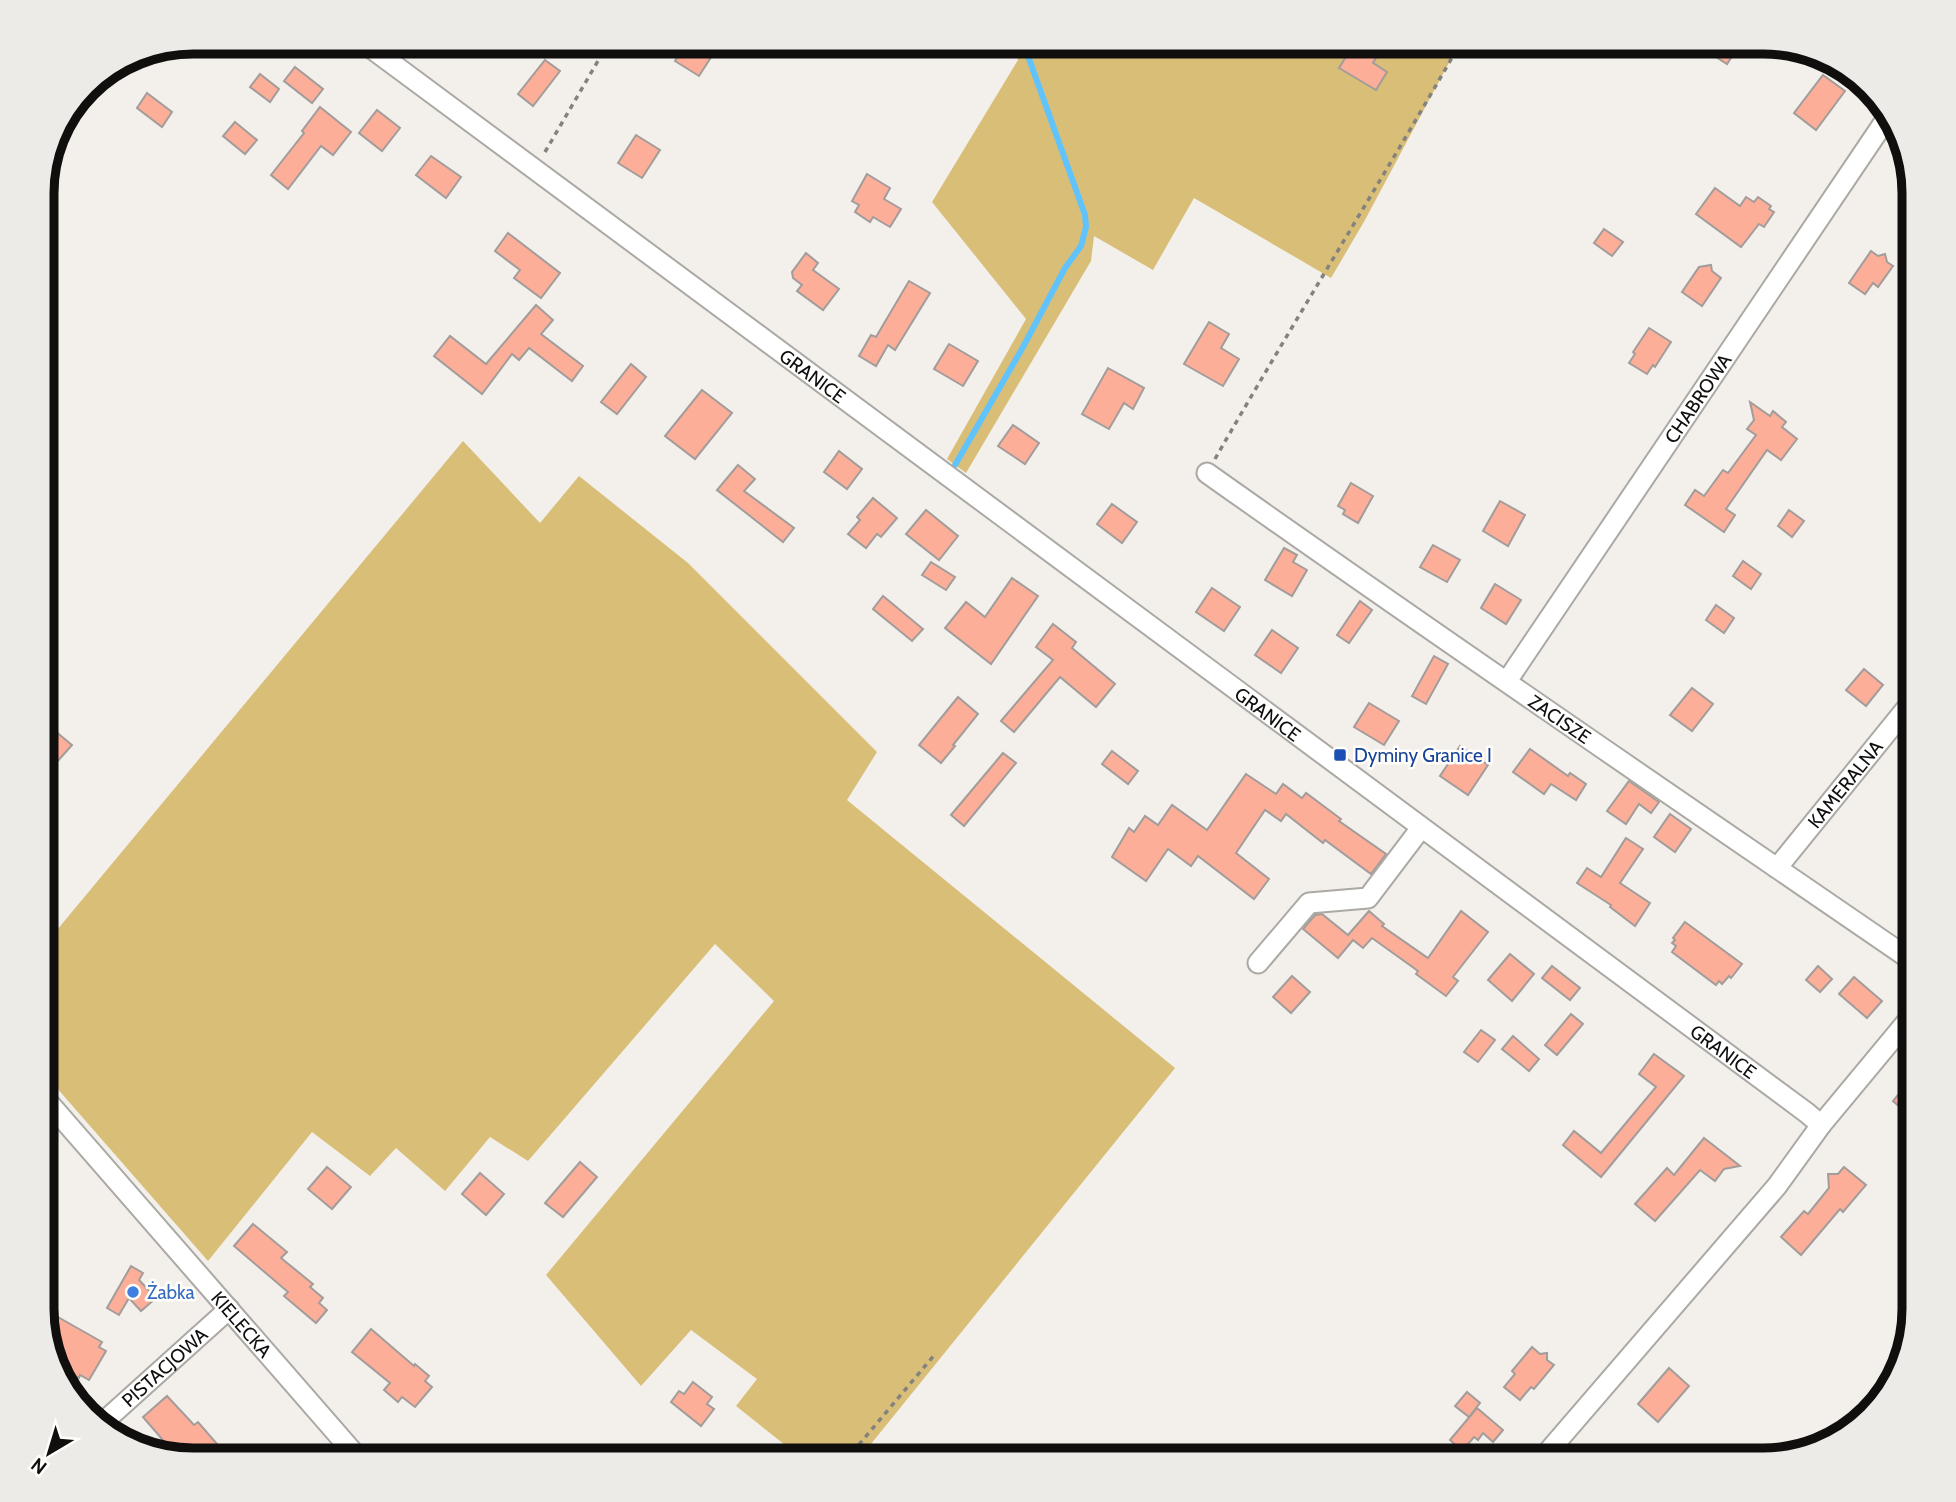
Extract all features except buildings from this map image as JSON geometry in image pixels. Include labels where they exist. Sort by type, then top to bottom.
[{"type":"street","name":"GRANICE","points":[[379,54],[1821,1125]]},
{"type":"street","name":"CHABROWA","points":[[1507,681],[1883,125]]},
{"type":"street","name":"ZACISZE","points":[[1207,473],[1391,604],[1902,954]]},
{"type":"street","name":"KAMERALNA","points":[[1777,867],[1902,714]]},
{"type":"street","points":[[1258,963],[1309,903],[1368,898],[1421,828]]},
{"type":"street","points":[[1551,1448],[1777,1186],[1821,1125],[1902,1027]]},
{"type":"street","name":"KIELECKA","points":[[55,1110],[350,1448]]},
{"type":"street","name":"PISTACJOWA","points":[[108,1418],[229,1309]]},
{"type":"path","points":[[535,169],[602,54]]},
{"type":"path","points":[[1207,473],[1454,54]]},
{"type":"path","points":[[856,1448],[936,1353]]},
{"type":"shaded area","points":[[1016,54],[1454,54],[1331,278],[1194,198],[1153,270],[1094,236],[1091,261],[966,473],[947,459],[1026,319],[932,202],[1018,60]]},
{"type":"shaded area","points":[[463,441],[540,523],[579,476],[688,563],[877,752],[847,800],[1175,1068],[868,1448],[789,1448],[736,1406],[757,1379],[691,1330],[641,1386],[546,1275],[774,1001],[715,944],[528,1161],[490,1137],[445,1191],[396,1148],[370,1176],[312,1132],[208,1261],[55,1086],[55,932]]},
{"type":"waterway","points":[[955,465],[1065,268],[1081,246],[1086,227],[1085,215],[1027,54]]},
{"type":"place","name":"Dyminy Granice I","points":[[1340,755]]},
{"type":"place","name":"Żabka","points":[[133,1292]]}]
